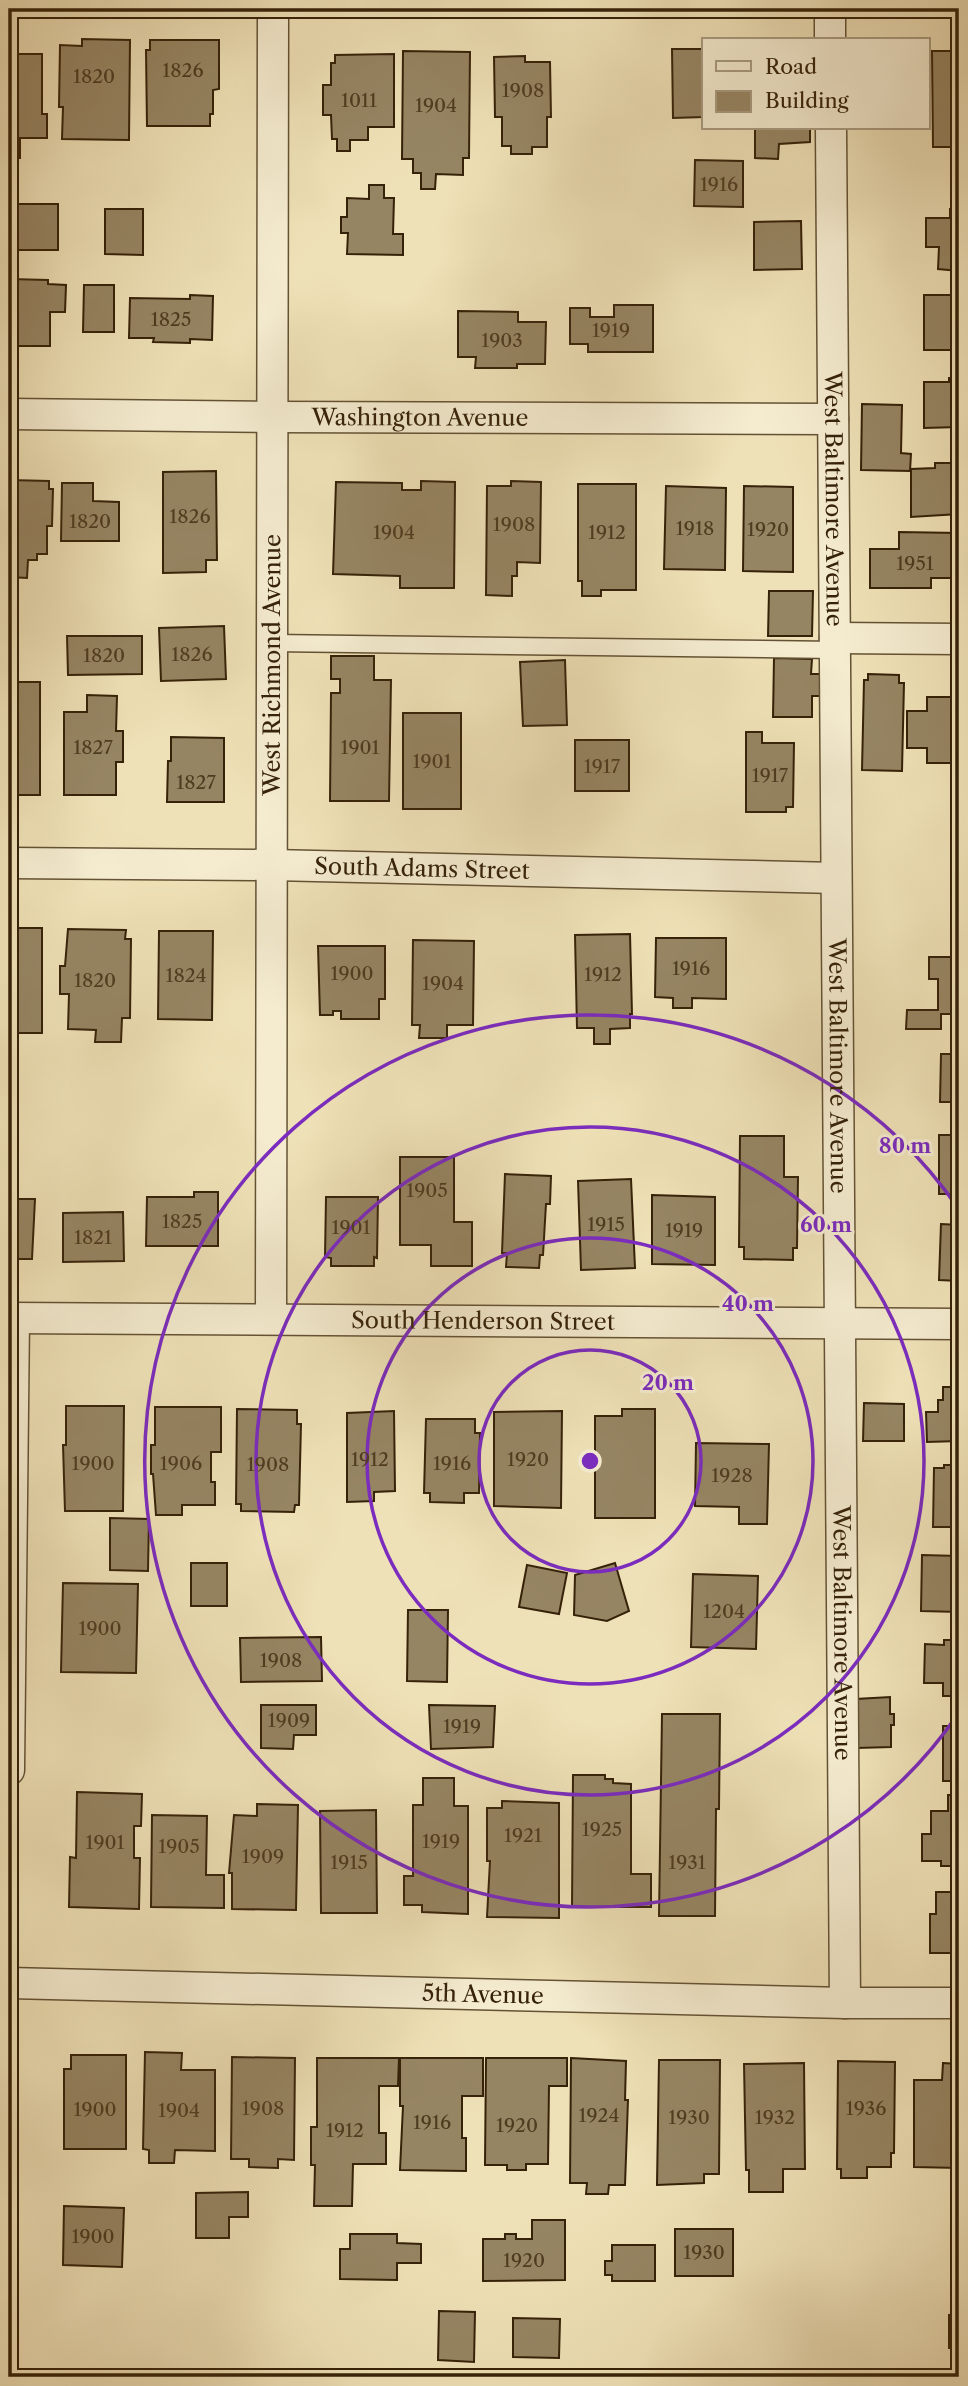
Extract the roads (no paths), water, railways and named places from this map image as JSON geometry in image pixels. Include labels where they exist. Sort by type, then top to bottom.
[{"type":"street","name":"West Richmond Avenue","points":[[271,1320],[273,9]]},
{"type":"street","points":[[830,9],[830,38]]},
{"type":"street","name":"West Baltimore Avenue","points":[[831,130],[845,2003]]},
{"type":"street","name":"Washington Avenue","points":[[9,414],[833,419]]},
{"type":"street","points":[[835,644],[959,639]]},
{"type":"street","name":"South Adams Street","points":[[9,863],[272,865],[836,878]]},
{"type":"street","points":[[9,1770],[11,1318]]},
{"type":"street","name":"South Henderson Street","points":[[11,1318],[959,1324]]},
{"type":"street","name":"5th Avenue","points":[[9,1983],[845,2003],[959,2003]]},
{"type":"lane","points":[[272,643],[835,644]]}]
